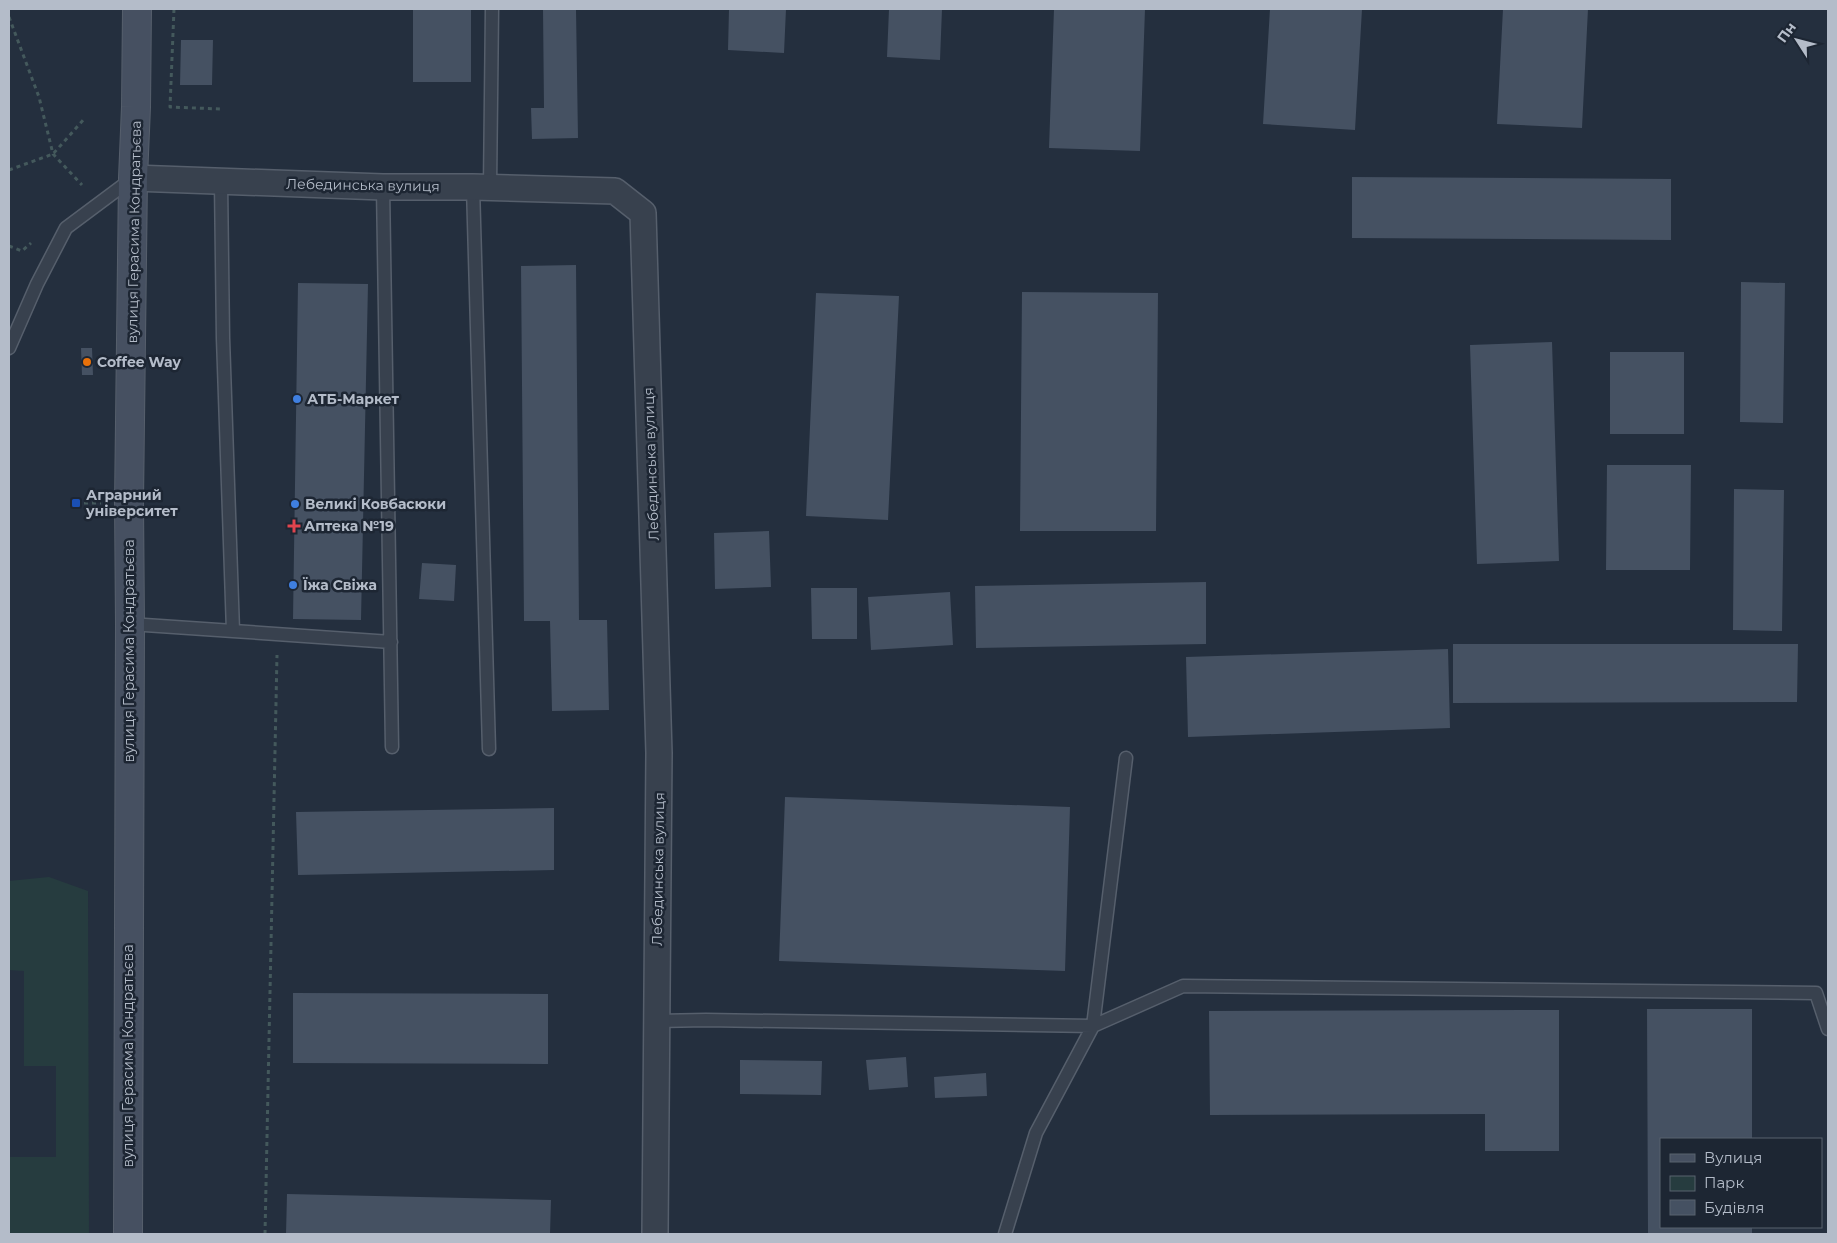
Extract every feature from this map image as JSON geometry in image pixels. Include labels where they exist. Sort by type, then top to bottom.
[{"type":"main road","name":"вулиця Герасима Кондратьєва","points":[[128,1234],[129,503],[137,9]]},
{"type":"street","name":"Лебединська вулиця","points":[[133,178],[384,187],[614,190],[643,213],[659,753],[654,1234]]},
{"type":"lane","points":[[489,749],[482,187],[492,9]]},
{"type":"lane","points":[[9,348],[36,284],[66,228],[133,178]]},
{"type":"lane","points":[[221,182],[223,338],[234,631]]},
{"type":"lane","points":[[384,187],[392,747]]},
{"type":"lane","points":[[130,624],[391,642]]},
{"type":"lane","points":[[1005,1234],[1036,1133],[1093,1026],[1126,758]]},
{"type":"lane","points":[[656,1021],[706,1020],[1093,1026],[1183,986],[1816,993],[1828,1029]]},
{"type":"path","points":[[174,9],[170,107],[220,109]]},
{"type":"path","points":[[9,17],[38,97],[53,154],[82,185]]},
{"type":"path","points":[[9,170],[53,154],[84,119]]},
{"type":"path","points":[[265,1234],[278,634]]},
{"type":"green space","points":[[49,877],[88,891],[89,1234],[9,1234],[9,1157],[56,1157],[56,1066],[24,1066],[24,971],[9,970],[9,881]]},
{"type":"building","points":[[413,9],[471,9],[471,82],[413,82]]},
{"type":"building","points":[[543,9],[576,9],[578,138],[532,139],[531,108],[544,108]]},
{"type":"building","points":[[729,9],[786,9],[784,53],[728,50]]},
{"type":"building","points":[[889,9],[942,9],[940,60],[887,57]]},
{"type":"building","points":[[1054,9],[1145,9],[1140,151],[1049,148]]},
{"type":"building","points":[[1270,9],[1362,9],[1355,130],[1263,124]]},
{"type":"building","points":[[1503,9],[1588,9],[1582,128],[1497,124]]},
{"type":"building","points":[[181,40],[213,40],[212,85],[180,85]]},
{"type":"building","points":[[1352,177],[1671,179],[1671,240],[1352,238]]},
{"type":"building","points":[[576,265],[579,620],[607,620],[609,710],[552,711],[550,621],[524,621],[521,266]]},
{"type":"building","points":[[1741,282],[1785,283],[1783,423],[1740,422]]},
{"type":"building","points":[[298,283],[368,284],[361,620],[293,619]]},
{"type":"building","points":[[1022,292],[1158,293],[1156,531],[1020,531]]},
{"type":"building","points":[[816,293],[899,296],[888,520],[806,516]]},
{"type":"building","points":[[1552,342],[1559,561],[1477,564],[1470,345]]},
{"type":"building","name":"Coffee Way","points":[[81,348],[92,348],[93,375],[82,375]]},
{"type":"building","points":[[1610,352],[1684,352],[1684,434],[1610,434]]},
{"type":"building","points":[[1607,465],[1691,465],[1690,570],[1606,570]]},
{"type":"building","points":[[1734,489],[1784,490],[1782,631],[1733,630]]},
{"type":"building","points":[[769,531],[771,587],[715,589],[714,533]]},
{"type":"building","points":[[422,563],[456,565],[454,601],[419,599]]},
{"type":"building","points":[[1206,582],[1206,644],[976,648],[975,586]]},
{"type":"building","points":[[811,588],[857,588],[857,639],[812,639]]},
{"type":"building","points":[[950,592],[953,645],[871,650],[868,597]]},
{"type":"building","points":[[1453,644],[1798,644],[1797,702],[1453,703]]},
{"type":"building","points":[[1448,649],[1450,728],[1188,737],[1186,657]]},
{"type":"building","points":[[785,797],[1070,807],[1065,971],[779,961]]},
{"type":"building","points":[[554,808],[554,870],[298,875],[296,812]]},
{"type":"building","points":[[293,993],[548,994],[548,1064],[293,1063]]},
{"type":"building","points":[[1647,1009],[1752,1009],[1752,1138],[1660,1138],[1660,1228],[1752,1228],[1752,1234],[1648,1234]]},
{"type":"building","points":[[1559,1010],[1559,1151],[1485,1151],[1485,1114],[1210,1115],[1209,1011]]},
{"type":"building","points":[[906,1057],[908,1087],[869,1090],[866,1060]]},
{"type":"building","points":[[740,1060],[822,1061],[821,1095],[740,1094]]},
{"type":"building","points":[[986,1073],[987,1096],[935,1098],[934,1077]]},
{"type":"building","points":[[287,1194],[551,1200],[550,1234],[286,1234]]},
{"type":"place","name":"Coffee Way","points":[[87,362]]},
{"type":"place","name":"АТБ-Маркет","points":[[297,399]]},
{"type":"place","name":"Аграрний університет","points":[[76,503]]},
{"type":"place","name":"Великі Ковбасюки","points":[[295,504]]},
{"type":"place","name":"Аптека №19","points":[[294,526]]},
{"type":"place","name":"Їжа Свіжа","points":[[293,585]]}]
